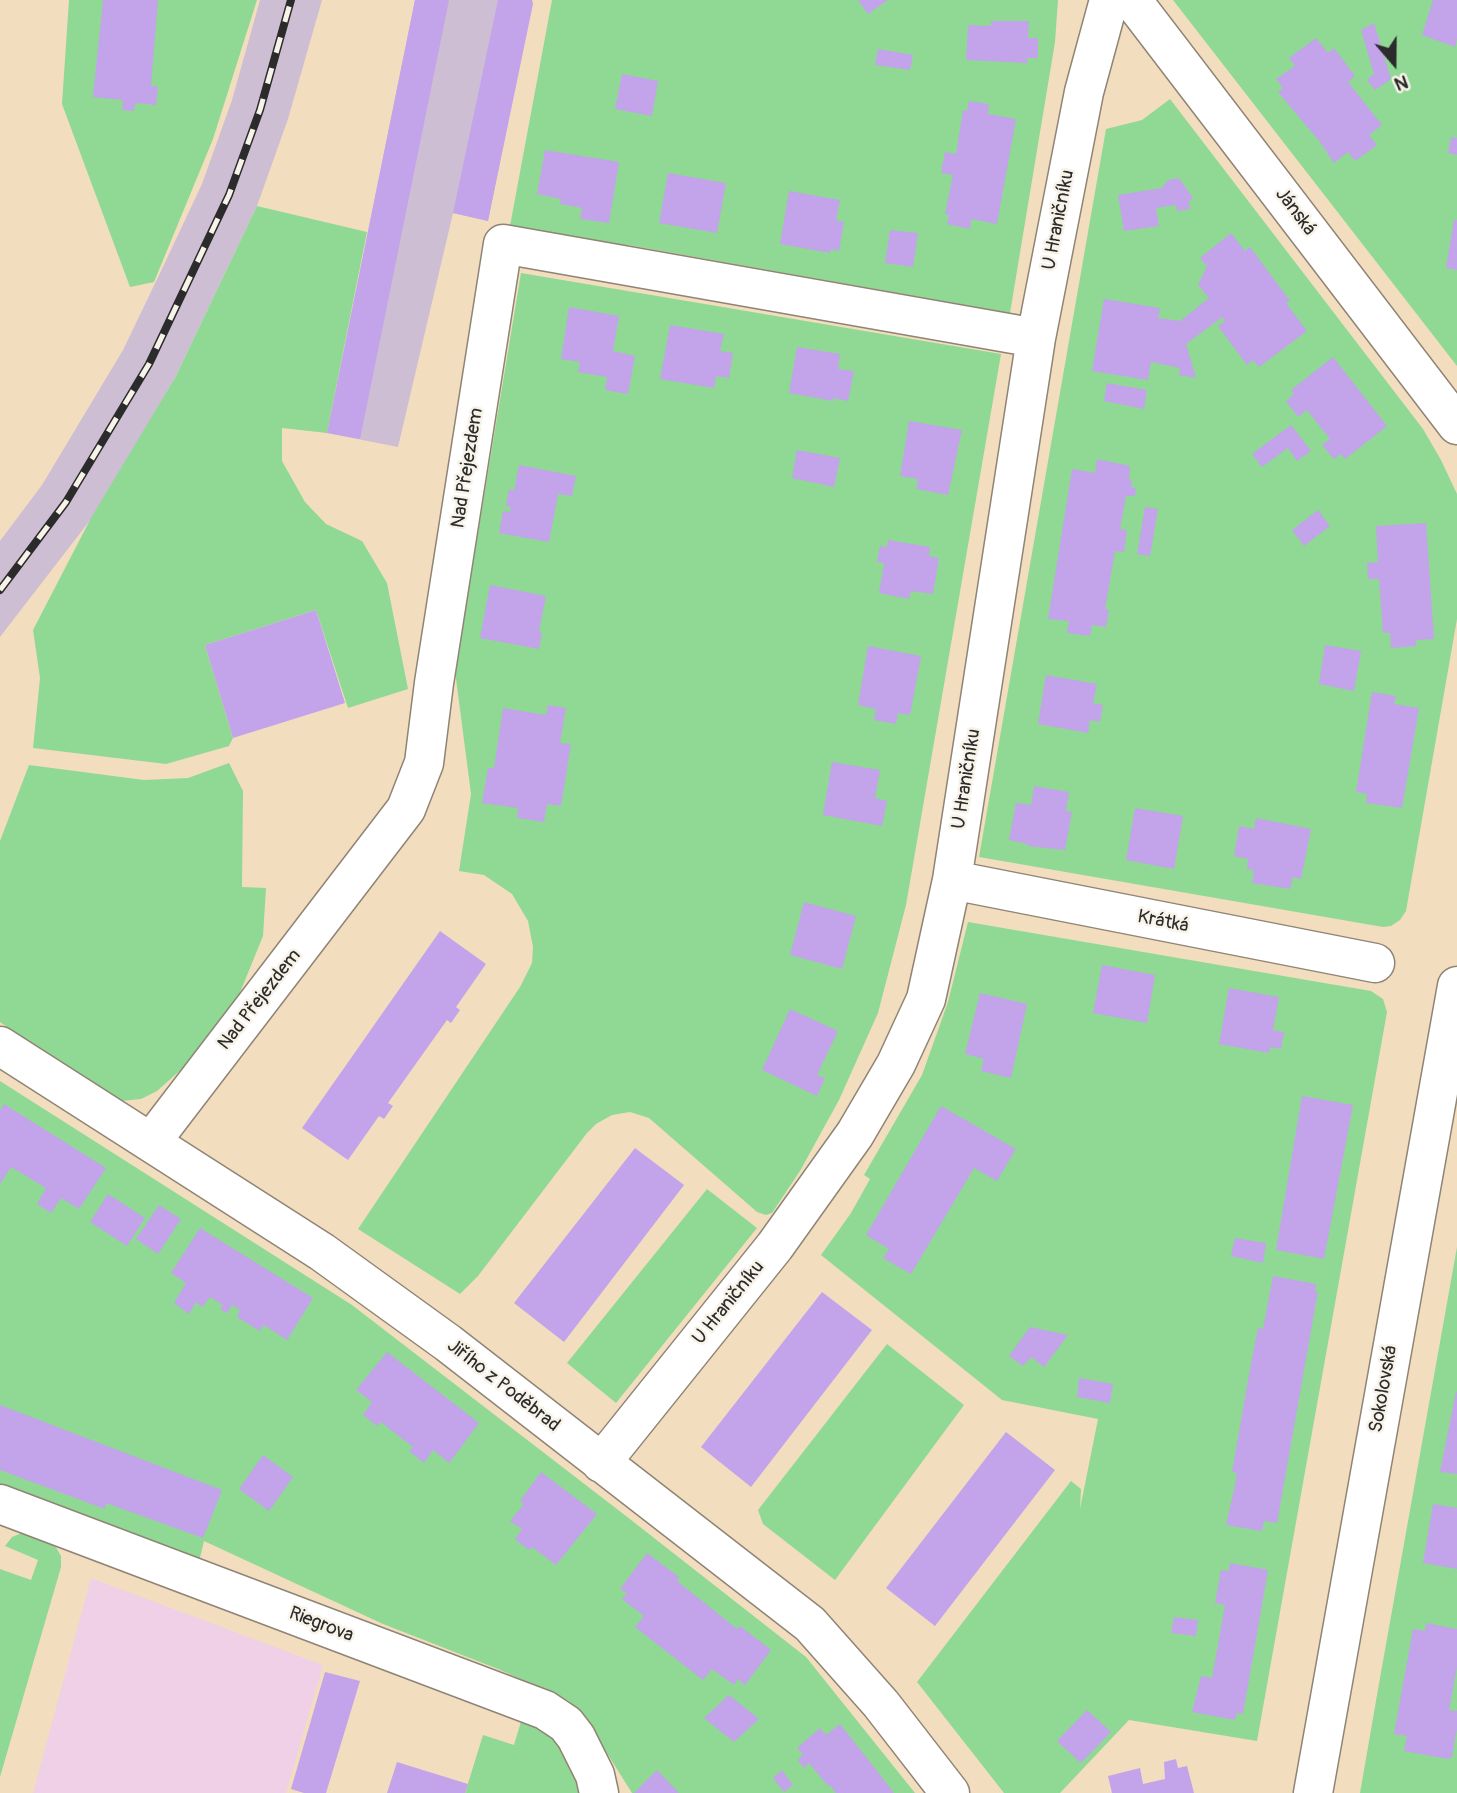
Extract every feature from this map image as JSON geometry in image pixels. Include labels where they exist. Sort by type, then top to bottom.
[{"type":"street","name":"U Hraničníku","points":[[601,1463],[775,1246],[855,1134],[896,1064],[926,999],[952,880],[1036,338],[1084,92],[1109,0]]},
{"type":"street","name":"Jánská","points":[[1132,0],[1457,425]]},
{"type":"street","name":"Nad Přejezdem","points":[[151,1142],[407,809],[424,763],[434,683],[503,244],[1036,338]]},
{"type":"street","name":"Krátká","points":[[952,880],[1375,963]]},
{"type":"street","name":"Sokolovská","points":[[1313,1793],[1457,986]]},
{"type":"street","name":"Jiřího z Poděbrad","points":[[0,1046],[342,1266],[448,1343],[810,1624],[881,1704],[950,1793]]},
{"type":"street","name":"Riegrova","points":[[0,1504],[545,1710],[566,1724],[576,1737],[595,1775],[599,1793]]},
{"type":"shaded area","points":[[260,0],[322,0],[288,119],[257,206],[175,378],[131,454],[91,519],[0,637],[0,541],[42,485],[123,350],[161,271],[202,184],[232,100]]},
{"type":"shaded area","points":[[415,0],[532,0],[488,221],[453,213],[398,447],[327,433]]},
{"type":"shaded area","points":[[91,1578],[323,1665],[286,1793],[33,1793]]},
{"type":"green space","points":[[69,0],[257,0],[213,139],[154,282],[130,287],[62,104]]},
{"type":"green space","points":[[552,0],[1058,0],[1055,42],[1010,313],[510,226]]},
{"type":"green space","points":[[1173,0],[1457,0],[1457,366]]},
{"type":"green space","points":[[1170,99],[1423,429],[1457,494],[1457,619],[1406,911],[1400,920],[1391,926],[1383,927],[979,857],[1106,129],[1142,120]]},
{"type":"green space","points":[[257,206],[367,232],[327,433],[282,428],[282,461],[305,502],[326,524],[362,541],[387,583],[408,689],[348,708],[316,610],[205,645],[233,738],[229,746],[166,764],[33,748],[40,678],[33,630],[91,518],[175,378]]},
{"type":"green space","points":[[521,273],[1001,354],[906,905],[878,1013],[839,1100],[800,1171],[772,1213],[766,1215],[757,1212],[649,1118],[630,1112],[612,1115],[587,1133],[478,1276],[460,1294],[358,1229],[520,987],[532,963],[533,947],[528,921],[512,894],[484,875],[459,871],[471,794],[455,671]]},
{"type":"green space","points":[[229,763],[243,791],[242,887],[266,888],[263,936],[237,1000],[194,1058],[157,1091],[141,1099],[111,1102],[0,1022],[0,841],[29,765],[144,780],[188,778]]},
{"type":"green space","points":[[968,922],[1371,991],[1383,999],[1387,1012],[1257,1741],[1129,1720],[1060,1793],[1004,1793],[917,1682],[1071,1481],[1081,1489],[1080,1509],[1098,1419],[1002,1400],[821,1255],[851,1213],[870,1179],[864,1175],[922,1075],[948,1002]]},
{"type":"green space","points":[[0,1081],[352,1305],[626,1516],[806,1657],[915,1793],[632,1793],[569,1701],[498,1669],[383,1624],[204,1541],[199,1562],[0,1489]]},
{"type":"green space","points":[[707,1189],[757,1228],[616,1403],[567,1363]]},
{"type":"green space","points":[[1457,1247],[1457,1793],[1360,1793],[1380,1678]]},
{"type":"green space","points":[[887,1344],[964,1405],[835,1580],[763,1524],[758,1510]]},
{"type":"green space","points":[[22,1533],[54,1544],[61,1556],[61,1567],[0,1777],[0,1569],[31,1580],[38,1560],[5,1546],[12,1537]]},
{"type":"green space","points":[[522,1718],[545,1729],[562,1745],[585,1793],[465,1793],[483,1735],[514,1745]]},
{"type":"building","points":[[103,0],[158,0],[151,86],[158,86],[156,105],[135,103],[134,111],[122,110],[123,100],[93,97]]},
{"type":"building","points":[[415,0],[449,0],[360,439],[327,433]]},
{"type":"building","points":[[498,0],[532,0],[533,4],[488,221],[453,213]]},
{"type":"building","points":[[858,0],[888,0],[868,14]]},
{"type":"building","points":[[1433,0],[1457,0],[1455,47],[1422,35]]},
{"type":"building","points":[[991,21],[1029,21],[1028,38],[1038,38],[1038,58],[1027,58],[1028,63],[966,60],[968,25],[991,26]]},
{"type":"building","points":[[1374,23],[1391,79],[1375,90],[1367,80],[1374,74],[1361,30]]},
{"type":"building","points":[[1316,38],[1328,53],[1334,48],[1355,76],[1348,82],[1382,125],[1369,135],[1377,145],[1355,161],[1348,152],[1334,163],[1278,92],[1283,88],[1276,79],[1295,66],[1289,58]]},
{"type":"building","points":[[878,49],[913,55],[910,70],[875,65]]},
{"type":"building","points":[[622,74],[658,81],[652,116],[615,109]]},
{"type":"building","points":[[969,101],[989,104],[988,114],[1016,119],[997,224],[971,219],[970,229],[947,224],[949,215],[945,214],[953,175],[941,173],[945,152],[956,154],[963,110],[967,111]]},
{"type":"building","points":[[1451,137],[1457,138],[1457,155],[1448,153]]},
{"type":"building","points":[[545,150],[619,162],[609,223],[580,219],[582,208],[560,204],[561,199],[537,194]]},
{"type":"building","points":[[668,173],[726,183],[717,233],[659,223]]},
{"type":"building","points":[[1179,178],[1193,198],[1188,202],[1191,209],[1177,211],[1176,205],[1156,208],[1159,226],[1124,231],[1118,195],[1162,188],[1168,180]]},
{"type":"building","points":[[789,191],[840,200],[836,220],[844,222],[839,251],[831,249],[830,253],[780,244]]},
{"type":"building","points":[[1454,220],[1457,220],[1457,270],[1446,268]]},
{"type":"building","points":[[890,230],[918,233],[913,267],[885,263]]},
{"type":"building","points":[[1231,233],[1245,251],[1250,247],[1290,301],[1286,303],[1307,331],[1259,367],[1253,360],[1247,365],[1218,326],[1225,321],[1222,317],[1186,344],[1196,378],[1179,375],[1180,368],[1151,362],[1148,380],[1092,371],[1104,299],[1160,308],[1158,318],[1180,321],[1209,298],[1198,285],[1207,266],[1200,258]]},
{"type":"building","points":[[569,307],[619,316],[613,351],[635,356],[628,394],[605,390],[607,377],[578,372],[580,362],[561,359]]},
{"type":"building","points":[[670,325],[724,334],[720,351],[733,353],[729,378],[716,376],[714,388],[660,379]]},
{"type":"building","points":[[797,347],[840,354],[838,369],[854,371],[848,401],[789,393]]},
{"type":"building","points":[[1333,357],[1387,426],[1345,459],[1341,454],[1334,459],[1322,445],[1330,439],[1307,410],[1298,417],[1286,401],[1294,394],[1291,390]]},
{"type":"building","points":[[1107,383],[1147,390],[1144,409],[1104,401]]},
{"type":"building","points":[[909,421],[962,430],[948,495],[916,489],[918,479],[900,476]]},
{"type":"building","points":[[1291,425],[1311,451],[1297,461],[1288,448],[1262,467],[1252,454]]},
{"type":"building","points":[[797,450],[840,458],[834,487],[792,478]]},
{"type":"building","points":[[1097,459],[1130,466],[1131,487],[1136,488],[1135,496],[1126,496],[1120,529],[1127,530],[1124,552],[1115,551],[1105,609],[1109,610],[1106,627],[1092,625],[1090,636],[1067,633],[1069,621],[1048,619],[1072,469],[1095,473]]},
{"type":"building","points":[[519,465],[576,476],[572,496],[558,494],[549,542],[499,533],[503,511],[510,512],[511,507],[506,506],[509,489],[514,491]]},
{"type":"building","points":[[1145,507],[1158,509],[1150,556],[1137,554]]},
{"type":"building","points":[[1318,510],[1330,526],[1304,546],[1292,530]]},
{"type":"building","points":[[1426,523],[1434,639],[1416,640],[1416,646],[1391,648],[1390,633],[1383,633],[1379,579],[1368,579],[1367,563],[1378,562],[1376,526]]},
{"type":"building","points":[[888,540],[930,547],[929,556],[939,558],[933,594],[911,591],[909,599],[879,593],[884,563],[877,562],[880,546],[887,547]]},
{"type":"building","points":[[490,585],[546,596],[539,631],[542,632],[539,649],[480,638]]},
{"type":"building","points":[[316,610],[345,703],[233,738],[205,645]]},
{"type":"building","points":[[1325,645],[1361,651],[1354,691],[1319,684]]},
{"type":"building","points":[[868,646],[921,656],[910,715],[898,713],[896,724],[874,720],[876,709],[858,705]]},
{"type":"building","points":[[1046,675],[1097,684],[1093,703],[1103,705],[1100,722],[1090,720],[1088,733],[1038,724]]},
{"type":"building","points":[[1372,692],[1396,696],[1394,704],[1419,708],[1402,808],[1366,803],[1367,794],[1356,792]]},
{"type":"building","points":[[548,705],[566,708],[560,743],[571,744],[561,806],[547,804],[544,822],[517,818],[518,808],[482,803],[488,768],[494,768],[503,708],[546,715]]},
{"type":"building","points":[[832,762],[880,770],[875,798],[887,801],[882,826],[823,815]]},
{"type":"building","points":[[1034,786],[1069,792],[1066,811],[1072,812],[1065,850],[1027,846],[1028,844],[1009,840],[1016,803],[1031,805]]},
{"type":"building","points":[[1135,808],[1183,816],[1174,869],[1126,860]]},
{"type":"building","points":[[1256,818],[1311,829],[1301,879],[1293,877],[1290,889],[1252,883],[1254,870],[1247,869],[1248,859],[1234,856],[1239,826],[1254,829]]},
{"type":"building","points":[[804,902],[856,916],[842,969],[790,955]]},
{"type":"building","points":[[440,931],[486,964],[456,1007],[460,1010],[451,1023],[447,1020],[388,1103],[393,1106],[384,1119],[379,1116],[348,1160],[302,1128]]},
{"type":"building","points":[[1102,965],[1155,975],[1147,1023],[1093,1013]]},
{"type":"building","points":[[1229,988],[1279,997],[1273,1030],[1284,1032],[1281,1049],[1270,1047],[1269,1053],[1219,1044]]},
{"type":"building","points":[[980,993],[1027,1004],[1011,1078],[981,1071],[984,1059],[965,1054]]},
{"type":"building","points":[[790,1009],[838,1031],[817,1075],[825,1078],[817,1096],[762,1070]]},
{"type":"building","points":[[1302,1096],[1353,1105],[1324,1259],[1276,1250]]},
{"type":"building","points":[[4,1104],[106,1168],[79,1209],[61,1198],[51,1213],[37,1204],[46,1188],[11,1167],[0,1184],[0,1111]]},
{"type":"building","points":[[941,1106],[1016,1149],[997,1181],[974,1168],[911,1274],[883,1258],[889,1249],[866,1235]]},
{"type":"building","points":[[635,1148],[684,1185],[564,1342],[514,1303]]},
{"type":"building","points":[[108,1194],[145,1218],[127,1246],[90,1222]]},
{"type":"building","points":[[159,1205],[181,1219],[158,1254],[136,1239]]},
{"type":"building","points":[[200,1228],[313,1298],[287,1340],[264,1325],[260,1331],[237,1317],[240,1310],[232,1305],[227,1313],[220,1309],[223,1305],[210,1297],[202,1307],[196,1302],[189,1314],[174,1303],[186,1283],[171,1273]]},
{"type":"building","points":[[1235,1238],[1266,1243],[1263,1263],[1231,1256]]},
{"type":"building","points":[[1273,1276],[1316,1284],[1315,1291],[1318,1291],[1277,1523],[1264,1521],[1262,1531],[1226,1525],[1237,1473],[1232,1472],[1250,1369],[1258,1328],[1263,1329]]},
{"type":"building","points":[[822,1292],[872,1330],[751,1487],[701,1447]]},
{"type":"building","points":[[1030,1327],[1068,1335],[1044,1367],[1031,1357],[1023,1366],[1009,1356]]},
{"type":"building","points":[[387,1352],[479,1423],[449,1463],[433,1450],[424,1463],[409,1451],[413,1447],[381,1422],[377,1426],[363,1415],[372,1402],[356,1390]]},
{"type":"building","points":[[1079,1378],[1113,1384],[1110,1403],[1077,1397]]},
{"type":"building","points":[[1457,1392],[1457,1474],[1440,1472]]},
{"type":"building","points":[[0,1405],[222,1490],[203,1538],[106,1503],[105,1509],[0,1470]]},
{"type":"building","points":[[1006,1432],[1055,1470],[935,1626],[886,1588]]},
{"type":"building","points":[[263,1455],[293,1477],[269,1511],[239,1489]]},
{"type":"building","points":[[541,1472],[597,1514],[556,1565],[532,1547],[529,1550],[515,1539],[522,1529],[510,1521],[524,1504],[520,1501]]},
{"type":"building","points":[[1433,1504],[1457,1508],[1457,1569],[1423,1563]]},
{"type":"building","points":[[647,1553],[679,1577],[677,1581],[737,1629],[740,1626],[771,1650],[745,1685],[738,1679],[734,1685],[712,1669],[703,1680],[635,1627],[644,1616],[622,1599],[627,1593],[620,1589]]},
{"type":"building","points":[[1230,1563],[1268,1570],[1243,1714],[1237,1713],[1235,1720],[1192,1712],[1201,1676],[1212,1678],[1225,1605],[1215,1603],[1221,1570],[1229,1571]]},
{"type":"building","points":[[1174,1617],[1198,1620],[1196,1636],[1171,1633]]},
{"type":"building","points":[[1426,1623],[1457,1629],[1457,1667],[1449,1710],[1457,1711],[1457,1729],[1452,1757],[1448,1759],[1404,1751],[1407,1736],[1394,1734],[1413,1629],[1425,1631]]},
{"type":"building","points":[[325,1672],[360,1681],[326,1793],[304,1793],[291,1789]]},
{"type":"building","points":[[729,1695],[759,1719],[734,1742],[704,1718]]},
{"type":"building","points":[[1087,1710],[1111,1732],[1081,1763],[1057,1741]]},
{"type":"building","points":[[840,1724],[894,1793],[836,1793],[809,1763],[804,1768],[798,1760],[803,1754],[797,1748],[820,1728],[826,1735]]},
{"type":"building","points":[[1176,1759],[1178,1768],[1187,1766],[1194,1793],[1112,1793],[1108,1776],[1140,1768],[1143,1784],[1165,1779],[1164,1762]]},
{"type":"building","points":[[397,1762],[468,1784],[465,1793],[387,1793]]},
{"type":"building","points":[[657,1770],[679,1793],[634,1793]]},
{"type":"building","points":[[782,1770],[793,1785],[784,1792],[773,1778]]},
{"type":"railway","points":[[0,590],[66,502],[149,364],[229,195],[260,110],[291,0]]}]
